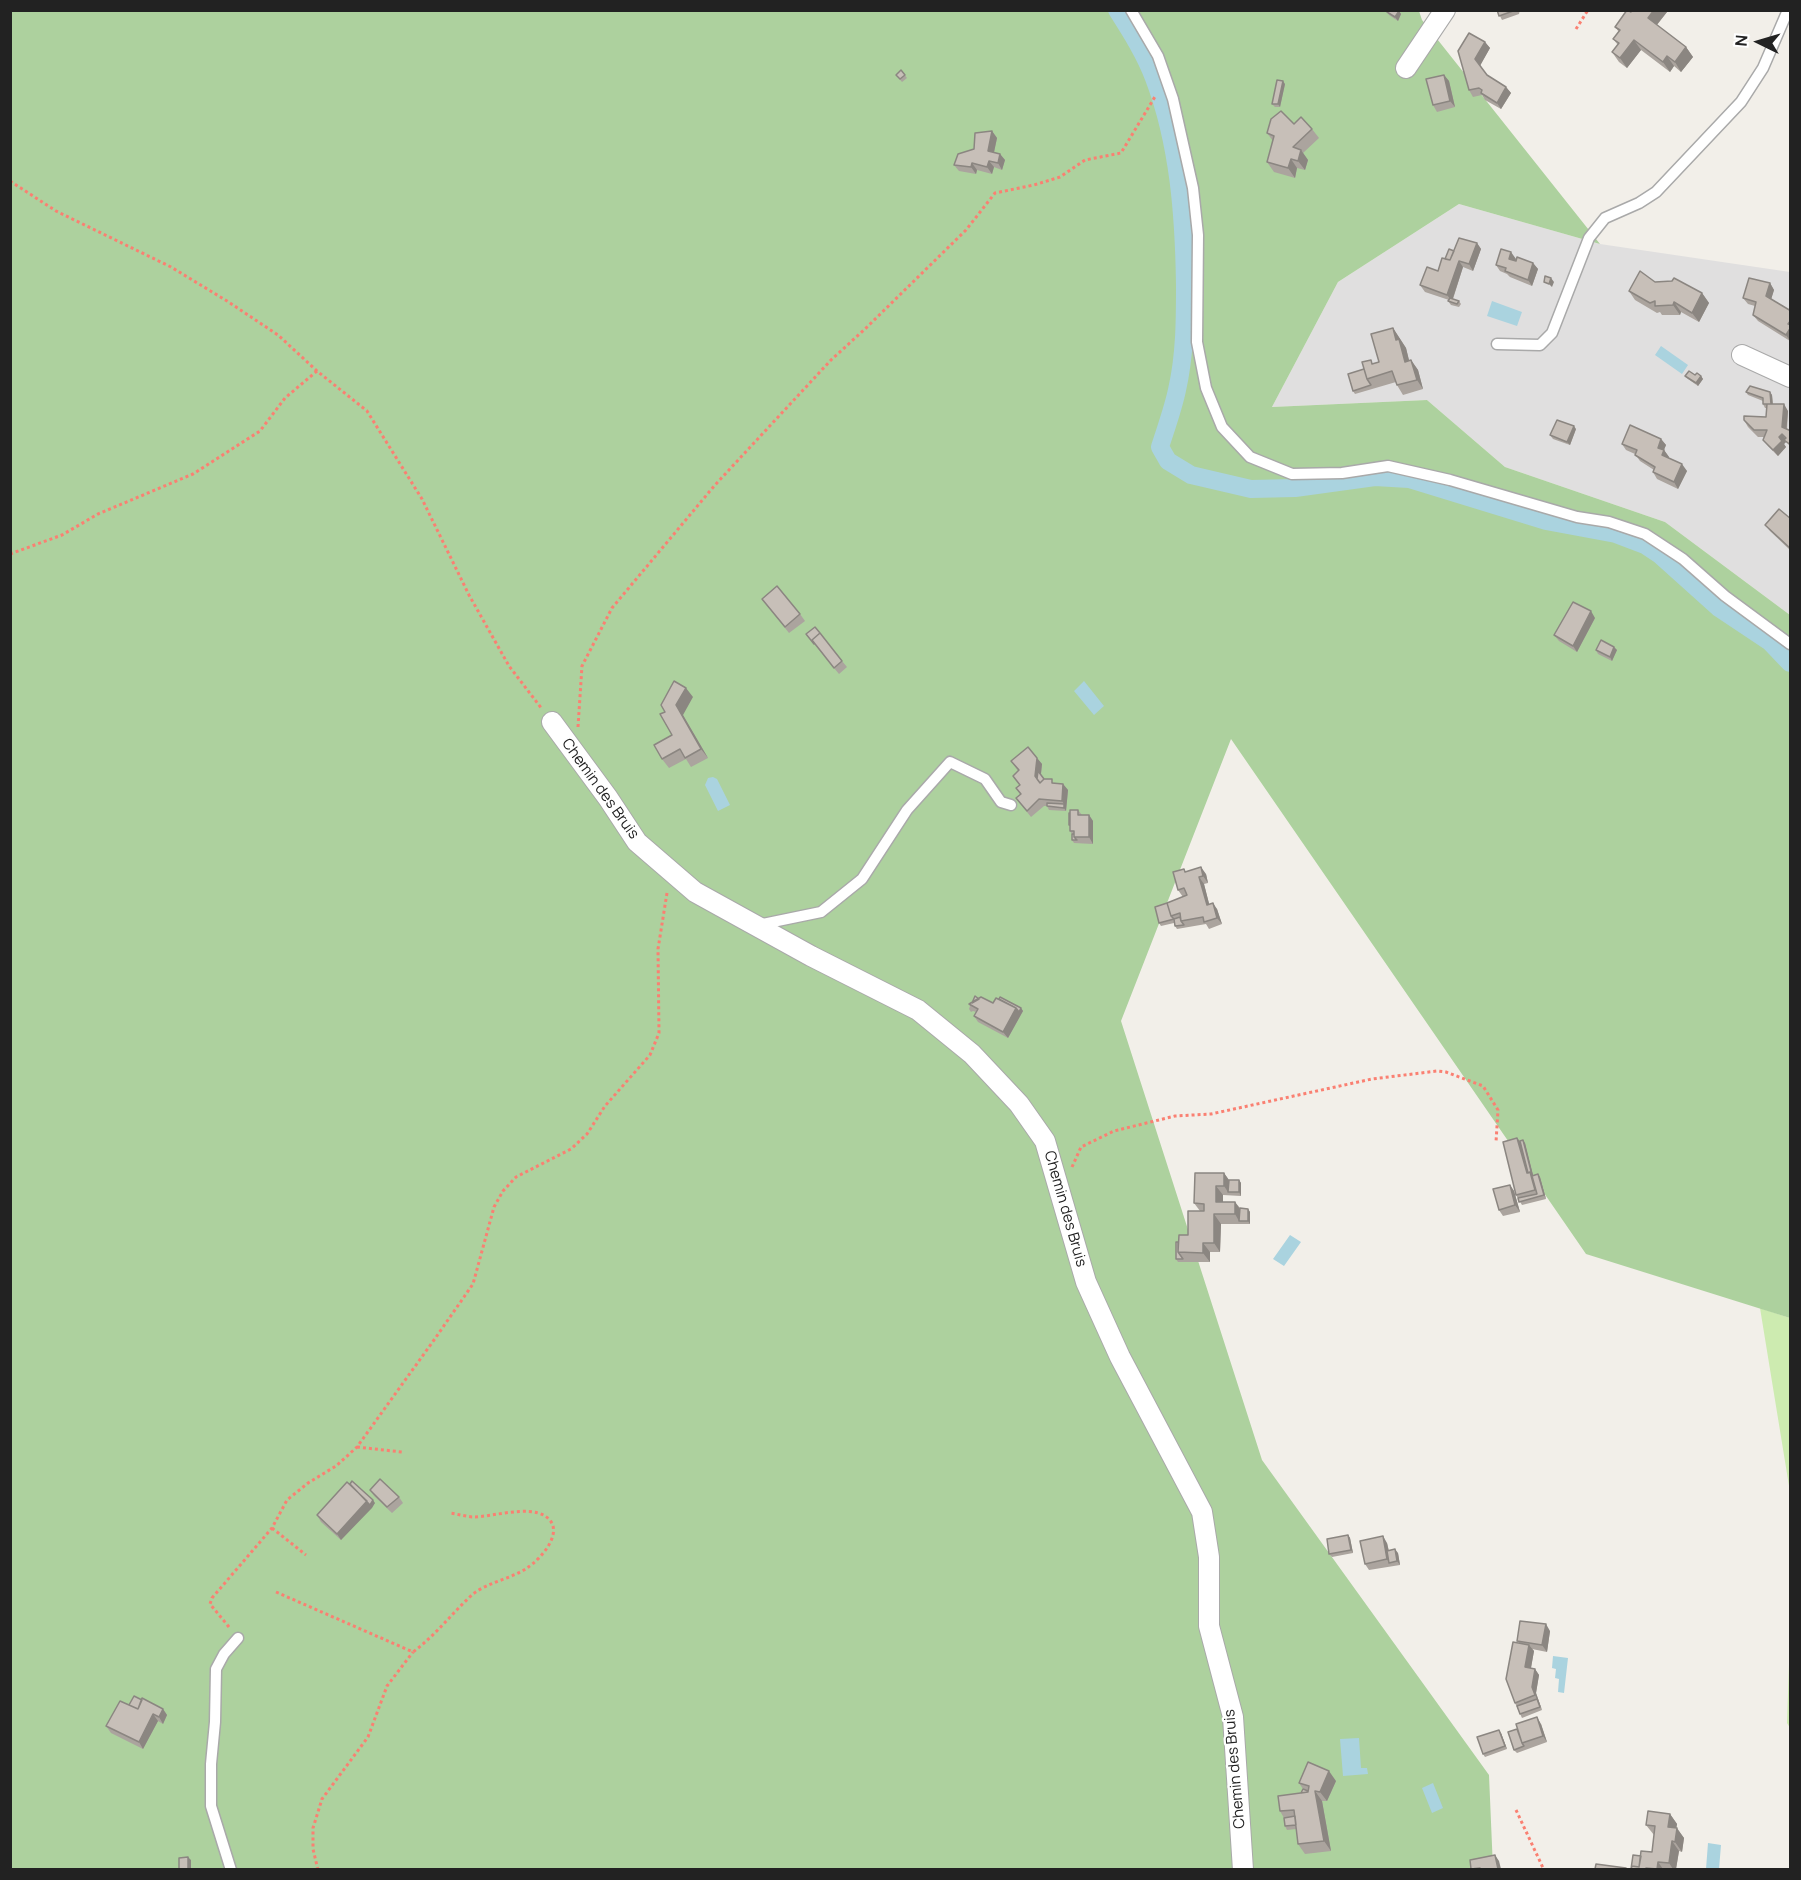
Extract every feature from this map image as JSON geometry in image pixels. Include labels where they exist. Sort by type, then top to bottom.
[{"type":"street","points":[[1406,68],[1445,10]]},
{"type":"street","points":[[1742,356],[1791,377]]},
{"type":"street","name":"Chemin des Bruis","points":[[552,722],[637,842],[694,892],[754,926],[918,1010],[972,1054],[1019,1104],[1045,1141],[1086,1282],[1120,1357],[1202,1512],[1209,1557],[1209,1626],[1233,1717],[1243,1869]]},
{"type":"lane","points":[[1131,10],[1158,56],[1173,99],[1193,188],[1198,235],[1197,342],[1206,387],[1222,427],[1250,456],[1292,474],[1342,473],[1388,466],[1471,486],[1577,517],[1609,522],[1645,534],[1683,559],[1725,596],[1791,644]]},
{"type":"lane","points":[[1497,344],[1540,345],[1552,333],[1589,238],[1605,218],[1656,192],[1741,102],[1763,68],[1788,10]]},
{"type":"lane","points":[[754,926],[821,912],[862,879],[907,810],[950,762],[985,779],[1001,802],[1011,805]]},
{"type":"lane","points":[[231,1869],[211,1806],[211,1764],[216,1669],[224,1654],[238,1638]]},
{"type":"path","points":[[1576,29],[1588,10]]},
{"type":"path","points":[[577,756],[582,666],[612,608],[715,485],[831,360],[966,230],[995,193],[1060,177],[1085,160],[1121,153],[1160,88]]},
{"type":"path","points":[[10,181],[56,210],[171,267],[227,301],[278,335],[317,371],[367,411],[422,499],[469,595],[509,666],[552,722]]},
{"type":"path","points":[[10,554],[62,535],[98,514],[193,474],[260,431],[285,398],[317,371]]},
{"type":"path","points":[[238,1638],[210,1604],[212,1598],[272,1528],[287,1500],[336,1466],[357,1447],[473,1284],[494,1207],[503,1191],[516,1178],[571,1149],[587,1134],[605,1106],[650,1054],[659,1033],[658,949],[668,892],[676,876]]},
{"type":"path","points":[[1061,1193],[1081,1147],[1114,1131],[1175,1116],[1211,1114],[1372,1079],[1446,1072],[1483,1086],[1498,1110],[1496,1142]]},
{"type":"path","points":[[357,1447],[402,1452]]},
{"type":"path","points":[[318,1869],[313,1849],[313,1828],[322,1799],[368,1737],[387,1686],[413,1652],[430,1640],[474,1593],[527,1568],[548,1547],[554,1533],[552,1524],[546,1516],[534,1512],[470,1517],[449,1513]]},
{"type":"path","points":[[272,1528],[306,1555]]},
{"type":"path","points":[[276,1592],[413,1652]]},
{"type":"path","points":[[1515,1810],[1544,1869]]},
{"type":"shaded area","points":[[1459,204],[1600,244],[1790,272],[1790,615],[1665,522],[1505,467],[1427,400],[1272,407],[1338,282]]},
{"type":"green space","points":[[11,11],[1419,11],[1422,20],[1600,244],[1459,204],[1338,282],[1272,407],[1427,400],[1505,467],[1665,522],[1790,615],[1790,1318],[1586,1254],[1231,739],[1121,1021],[1262,1460],[1489,1775],[1493,1869],[11,1870]]},
{"type":"green space","points":[[1760,1308],[1790,1318],[1790,1492]]},
{"type":"green space","points":[[1790,1635],[1790,1728],[1787,1723]]},
{"type":"water","points":[[1492,301],[1522,312],[1517,326],[1487,316]]},
{"type":"water","points":[[1661,346],[1688,365],[1682,374],[1655,355]]},
{"type":"water","points":[[1084,681],[1104,706],[1094,715],[1074,691]]},
{"type":"water","points":[[708,778],[717,779],[730,805],[718,811],[705,785]]},
{"type":"water","points":[[1290,1235],[1301,1242],[1284,1266],[1273,1259]]},
{"type":"water","points":[[1553,1656],[1568,1658],[1564,1693],[1558,1692],[1559,1679],[1555,1678],[1556,1669],[1552,1668]]},
{"type":"water","points":[[1359,1738],[1361,1768],[1367,1768],[1368,1774],[1343,1776],[1340,1739]]},
{"type":"water","points":[[1433,1783],[1443,1808],[1432,1813],[1422,1788]]},
{"type":"water","points":[[1708,1843],[1721,1845],[1719,1869],[1706,1869]]},
{"type":"building","points":[[1388,10],[1399,11],[1395,17],[1387,12]]},
{"type":"building","points":[[1497,10],[1516,10],[1499,16]]},
{"type":"building","points":[[1627,10],[1631,12],[1632,10],[1654,10],[1648,18],[1686,47],[1675,62],[1667,56],[1663,62],[1634,40],[1620,58],[1612,52],[1619,43],[1613,39],[1620,30],[1615,27]]},
{"type":"building","points":[[1469,33],[1485,42],[1475,59],[1487,75],[1506,87],[1497,103],[1481,93],[1482,90],[1479,88],[1469,90],[1458,51]]},
{"type":"building","points":[[901,70],[905,75],[900,79],[896,75]]},
{"type":"building","points":[[1444,75],[1450,101],[1433,105],[1426,79]]},
{"type":"building","points":[[1277,80],[1283,81],[1278,104],[1272,104]]},
{"type":"building","points":[[1281,111],[1294,124],[1301,117],[1312,129],[1293,147],[1301,150],[1298,161],[1291,159],[1288,168],[1267,162],[1274,136],[1267,133],[1271,119]]},
{"type":"building","points":[[992,131],[988,151],[1000,154],[998,163],[989,161],[987,167],[972,163],[971,167],[954,165],[958,154],[974,149],[975,133]]},
{"type":"building","points":[[1459,238],[1477,243],[1469,264],[1459,261],[1447,295],[1420,285],[1427,267],[1438,271],[1442,258],[1450,260]]},
{"type":"building","points":[[1449,249],[1454,251],[1450,260],[1445,259]]},
{"type":"building","points":[[1501,249],[1511,252],[1509,259],[1516,261],[1517,257],[1533,263],[1528,280],[1496,265]]},
{"type":"building","points":[[1640,271],[1655,282],[1672,281],[1674,278],[1702,293],[1692,313],[1674,302],[1673,305],[1655,306],[1655,301],[1650,303],[1629,291]]},
{"type":"building","points":[[1545,276],[1551,278],[1549,284],[1544,282]]},
{"type":"building","points":[[1749,278],[1770,283],[1766,296],[1791,311],[1791,320],[1788,324],[1791,327],[1786,335],[1753,315],[1756,302],[1743,298]]},
{"type":"building","points":[[1450,298],[1459,301],[1457,304],[1448,301]]},
{"type":"building","points":[[1393,328],[1396,340],[1399,339],[1405,362],[1411,360],[1417,380],[1397,385],[1392,371],[1367,379],[1362,362],[1371,360],[1372,364],[1379,362],[1371,334]]},
{"type":"building","points":[[1364,369],[1371,385],[1353,391],[1348,374]]},
{"type":"building","points":[[1689,371],[1701,376],[1696,383],[1685,376]]},
{"type":"building","points":[[1750,386],[1770,392],[1771,404],[1763,404],[1763,398],[1746,392]]},
{"type":"building","points":[[1767,404],[1784,404],[1782,427],[1791,431],[1791,445],[1784,440],[1786,438],[1782,434],[1779,437],[1782,441],[1773,450],[1763,440],[1767,430],[1754,430],[1744,420],[1744,416],[1766,417]]},
{"type":"building","points":[[1557,420],[1574,426],[1567,442],[1550,435]]},
{"type":"building","points":[[1630,425],[1661,439],[1658,448],[1664,450],[1662,455],[1682,464],[1674,482],[1653,472],[1655,467],[1635,455],[1637,450],[1622,444]]},
{"type":"building","points":[[1779,509],[1791,519],[1791,549],[1765,525]]},
{"type":"building","points":[[777,586],[800,614],[785,627],[762,599]]},
{"type":"building","points":[[1573,602],[1591,611],[1573,646],[1554,635]]},
{"type":"building","points":[[815,627],[820,633],[812,640],[814,644],[806,634]]},
{"type":"building","points":[[820,633],[842,661],[834,668],[812,640]]},
{"type":"building","points":[[1601,640],[1614,647],[1610,657],[1596,650]]},
{"type":"building","points":[[674,681],[686,688],[676,705],[701,749],[685,758],[680,749],[662,759],[654,745],[672,735],[660,714],[665,712],[661,705]]},
{"type":"building","points":[[1028,747],[1037,758],[1035,776],[1040,783],[1044,779],[1052,779],[1052,783],[1063,784],[1062,801],[1039,799],[1027,811],[1016,798],[1021,794],[1016,788],[1020,785],[1013,776],[1019,770],[1011,761]]},
{"type":"building","points":[[1038,771],[1044,779],[1040,783],[1037,779]]},
{"type":"building","points":[[1047,803],[1064,804],[1064,808],[1047,806]]},
{"type":"building","points":[[1070,810],[1078,810],[1078,815],[1089,815],[1089,837],[1074,837],[1074,831],[1070,831]]},
{"type":"building","points":[[1201,867],[1203,876],[1199,877],[1207,905],[1213,903],[1217,918],[1204,922],[1203,917],[1181,921],[1180,913],[1171,916],[1167,903],[1187,895],[1184,888],[1178,890],[1173,872],[1184,869],[1185,872]]},
{"type":"building","points":[[1167,903],[1174,919],[1159,923],[1155,907]]},
{"type":"building","points":[[1180,917],[1184,925],[1175,926],[1174,919]]},
{"type":"building","points":[[981,997],[993,1003],[996,998],[1016,1008],[1003,1032],[974,1016],[978,1009],[969,1004]]},
{"type":"building","points":[[1000,997],[1021,1008],[1019,1012],[999,999]]},
{"type":"building","points":[[1517,1138],[1527,1173],[1530,1172],[1535,1190],[1516,1195],[1503,1142]]},
{"type":"building","points":[[1523,1140],[1532,1175],[1528,1173],[1520,1141]]},
{"type":"building","points":[[1195,1173],[1224,1173],[1224,1186],[1216,1186],[1216,1202],[1235,1202],[1235,1214],[1214,1214],[1214,1243],[1203,1243],[1203,1253],[1178,1252],[1179,1235],[1188,1235],[1188,1211],[1204,1211],[1204,1204],[1194,1203]]},
{"type":"building","points":[[1538,1174],[1544,1195],[1519,1202],[1518,1198],[1537,1194],[1532,1176]]},
{"type":"building","points":[[1229,1180],[1239,1180],[1239,1192],[1228,1192]]},
{"type":"building","points":[[1510,1185],[1515,1205],[1499,1210],[1493,1189]]},
{"type":"building","points":[[1240,1208],[1248,1209],[1248,1221],[1239,1221]]},
{"type":"building","points":[[1176,1242],[1178,1242],[1178,1252],[1183,1259],[1176,1259]]},
{"type":"building","points":[[380,1479],[399,1497],[387,1507],[370,1490]]},
{"type":"building","points":[[352,1481],[373,1500],[370,1505],[350,1484]]},
{"type":"building","points":[[347,1482],[367,1501],[337,1534],[317,1515]]},
{"type":"building","points":[[1348,1535],[1351,1550],[1329,1554],[1327,1539]]},
{"type":"building","points":[[1383,1536],[1387,1559],[1365,1564],[1360,1541]]},
{"type":"building","points":[[1395,1549],[1397,1561],[1389,1563],[1387,1551]]},
{"type":"building","points":[[1520,1621],[1546,1624],[1542,1645],[1517,1641]]},
{"type":"building","points":[[1513,1642],[1529,1645],[1525,1667],[1535,1669],[1532,1687],[1535,1695],[1515,1703],[1506,1679]]},
{"type":"building","points":[[134,1696],[142,1700],[138,1709],[129,1705]]},
{"type":"building","points":[[142,1698],[163,1709],[159,1717],[153,1714],[139,1742],[106,1726],[120,1701],[138,1709]]},
{"type":"building","points":[[1537,1699],[1540,1707],[1520,1714],[1517,1706]]},
{"type":"building","points":[[1537,1717],[1543,1736],[1522,1743],[1516,1724]]},
{"type":"building","points":[[1517,1729],[1524,1746],[1514,1750],[1508,1732]]},
{"type":"building","points":[[1499,1730],[1505,1746],[1483,1754],[1477,1737]]},
{"type":"building","points":[[1308,1762],[1329,1771],[1320,1792],[1315,1791],[1324,1841],[1298,1844],[1294,1810],[1280,1811],[1278,1796],[1308,1792],[1309,1786],[1299,1783]]},
{"type":"building","points":[[1648,1811],[1670,1814],[1668,1827],[1677,1828],[1675,1842],[1672,1841],[1669,1863],[1658,1862],[1657,1869],[1631,1869],[1632,1866],[1639,1867],[1641,1851],[1652,1852],[1655,1826],[1646,1825]]},
{"type":"building","points":[[1295,1816],[1296,1825],[1285,1826],[1284,1818]]},
{"type":"building","points":[[1495,1855],[1498,1869],[1471,1869],[1470,1860]]},
{"type":"building","points":[[1633,1855],[1641,1856],[1639,1867],[1632,1866],[1631,1869]]},
{"type":"building","points":[[188,1857],[188,1869],[179,1869],[179,1858]]},
{"type":"building","points":[[1596,1864],[1626,1868],[1595,1869]]},
{"type":"waterway","points":[[1117,10],[1142,52],[1154,78],[1169,128],[1178,180],[1184,259],[1185,324],[1180,377],[1160,447],[1168,461],[1191,475],[1251,489],[1295,488],[1375,477],[1409,479],[1546,521],[1616,534],[1645,545],[1660,555],[1719,608],[1770,642],[1790,663]]}]
